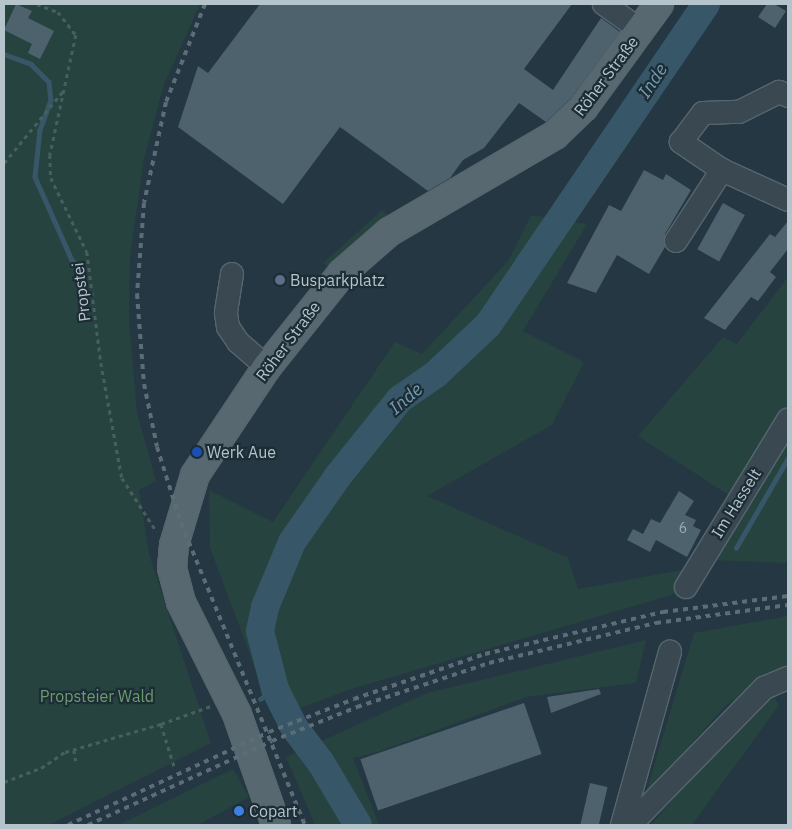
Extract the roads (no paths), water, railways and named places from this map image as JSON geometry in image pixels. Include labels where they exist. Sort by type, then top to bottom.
[{"type":"main road","name":"Röher Straße","points":[[276,825],[234,705],[181,602],[172,568],[181,523],[194,475],[267,367],[327,290],[369,248],[421,212],[528,152],[572,120],[659,4]]},
{"type":"street","points":[[604,4],[640,30]]},
{"type":"street","points":[[788,96],[779,92],[739,112],[703,113],[681,142],[722,170],[788,200]]},
{"type":"street","points":[[676,241],[722,170]]},
{"type":"street","points":[[232,274],[226,313],[228,327],[238,342],[267,367]]},
{"type":"street","name":"Im Hasselt","points":[[686,587],[788,420]]},
{"type":"street","points":[[622,825],[670,652]]},
{"type":"street","points":[[630,825],[764,688],[788,678]]},
{"type":"waterway","name":"Inde","points":[[358,825],[321,763],[294,727],[275,689],[260,631],[265,607],[292,542],[338,476],[400,399],[436,374],[488,325],[706,4]]},
{"type":"waterway","points":[[4,54],[31,64],[49,82],[51,100],[40,130],[35,177],[72,260],[82,269]]},
{"type":"waterway","points":[[356,434],[366,441]]},
{"type":"waterway","points":[[736,548],[788,458]]},
{"type":"waterway","points":[[260,699],[275,689]]},
{"type":"railway","points":[[205,4],[166,102],[144,203],[137,294],[144,384],[157,447],[181,523],[305,825]]},
{"type":"railway","points":[[68,825],[269,732],[354,699],[485,654],[663,612],[788,596]]},
{"type":"railway","points":[[88,825],[272,741],[357,707],[489,663],[656,623],[788,605]]},
{"type":"place","name":"Busparkplatz","points":[[280,280]]},
{"type":"place","name":"Werk Aue","points":[[197,452]]},
{"type":"place","name":"Copart","points":[[239,811]]},
{"type":"park label","name":"Propsteier Wald","points":[[97,696]]}]
